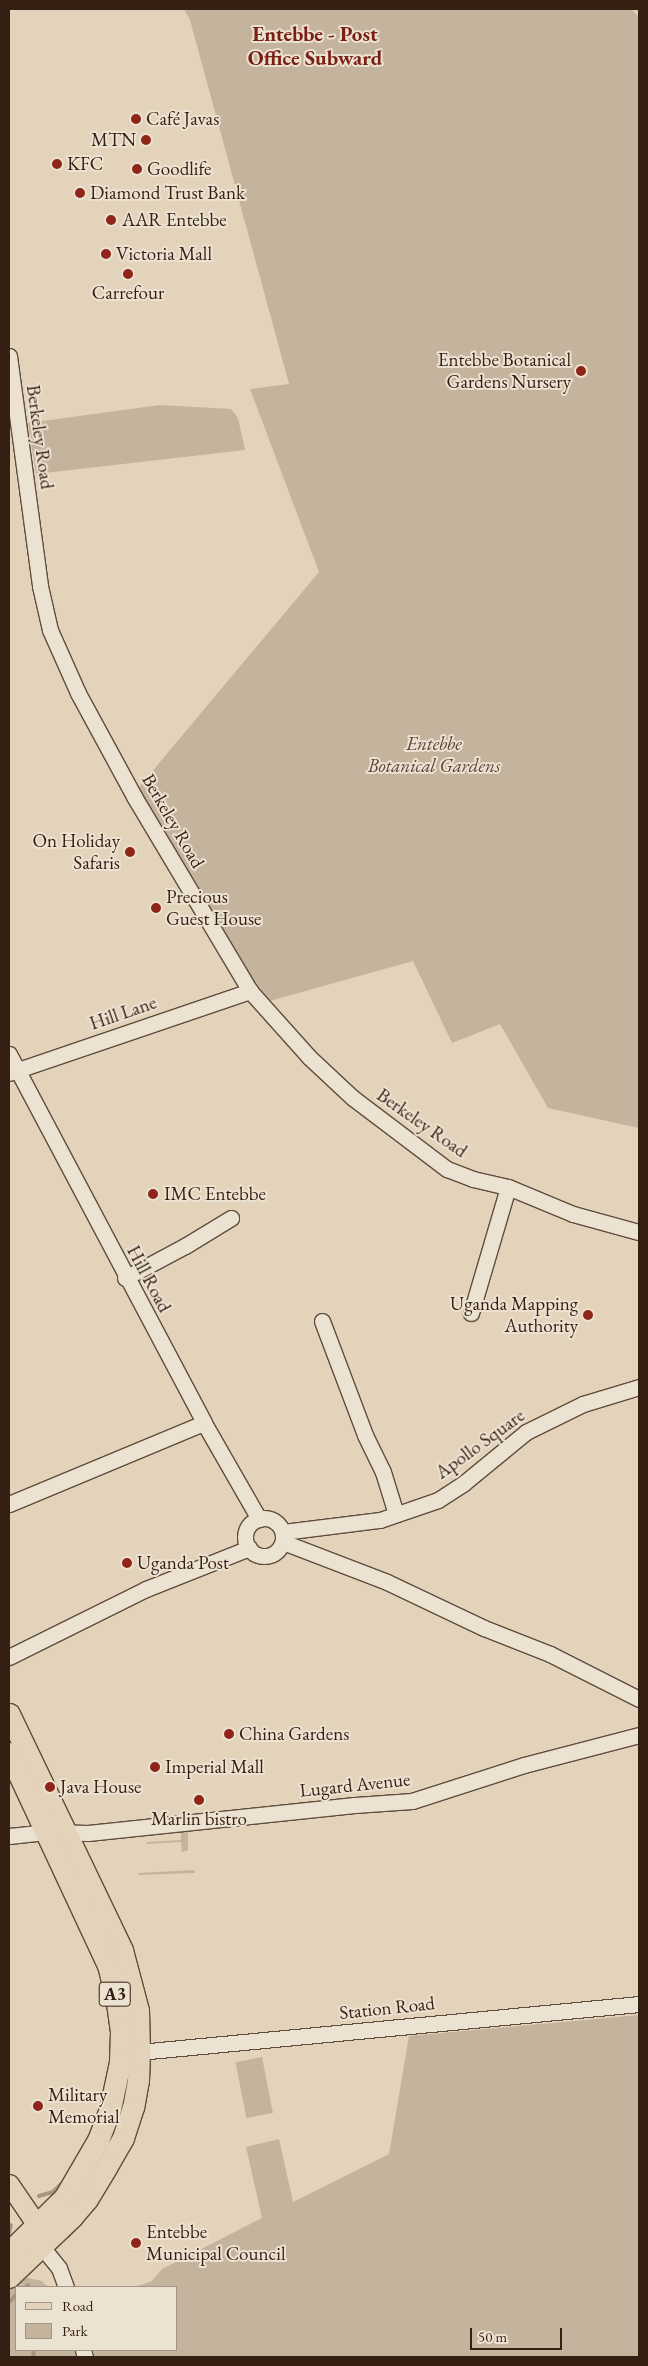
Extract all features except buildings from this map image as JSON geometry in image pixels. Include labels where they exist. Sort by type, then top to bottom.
[{"type":"highway","name":"A3","points":[[9,1714],[122,1950],[138,2010],[139,2052],[138,2080],[133,2107],[123,2138],[87,2199],[43,2237],[9,2277]]},
{"type":"highway","name":"A3","points":[[9,1752],[108,1965],[116,1996],[120,2032],[120,2062],[110,2109],[98,2140],[43,2237],[9,2252]]},
{"type":"main road","points":[[9,2184],[43,2237]]},
{"type":"street","name":"Berkeley Road","points":[[9,356],[40,586],[50,630],[78,693],[129,786],[250,991],[309,1057],[353,1098],[411,1144],[447,1169],[473,1179],[508,1187],[573,1214],[639,1232]]},
{"type":"street","name":"Hill Lane","points":[[13,1072],[250,991]]},
{"type":"street","name":"Hill Road","points":[[9,1054],[13,1072],[204,1423],[259,1518]]},
{"type":"street","points":[[471,1313],[508,1187]]},
{"type":"street","points":[[125,1278],[185,1246],[231,1218]]},
{"type":"street","points":[[322,1321],[365,1435],[383,1472],[396,1514]]},
{"type":"street","name":"Apollo Square","points":[[283,1537],[380,1520],[438,1500],[464,1483],[526,1432],[583,1404],[639,1387]]},
{"type":"street","points":[[9,1504],[204,1423]]},
{"type":"street","points":[[283,1537],[279,1550],[266,1556],[255,1554],[246,1542],[247,1529],[253,1521],[259,1518],[272,1520],[283,1537],[484,1628],[550,1654],[639,1699]]},
{"type":"street","points":[[9,1657],[146,1589],[249,1548]]},
{"type":"street","name":"Lugard Avenue","points":[[46,1832],[67,1834],[412,1801],[524,1765],[639,1735]]},
{"type":"street","points":[[9,1836],[46,1832]]},
{"type":"street","name":"Station Road","points":[[139,2052],[639,2004]]},
{"type":"street","points":[[43,2237],[59,2268],[66,2286]]},
{"type":"green space","name":"Entebbe Botanical Gardens","points":[[184,9],[631,9],[639,17],[639,1128],[548,1108],[500,1024],[452,1043],[413,961],[259,1004],[143,801],[139,787],[319,572],[250,389],[289,384],[190,20]]},
{"type":"green space","points":[[160,405],[231,409],[238,418],[245,450],[36,474],[28,423]]},
{"type":"green space","points":[[181,1830],[188,1831],[188,1850],[182,1852],[181,1842],[147,1844],[147,1842],[181,1840]]},
{"type":"green space","points":[[194,1870],[195,1873],[138,1875],[139,1873]]},
{"type":"green space","points":[[639,2015],[639,2357],[9,2357],[9,2285],[18,2279],[28,2278],[42,2281],[47,2286],[15,2286],[15,2351],[178,2351],[178,2286],[138,2286],[152,2281],[162,2269],[262,2218],[246,2147],[279,2139],[293,2202],[389,2154],[409,2036]]},
{"type":"green space","points":[[262,2057],[273,2113],[246,2118],[235,2062]]},
{"type":"waterway","points":[[39,2196],[53,2192],[61,2184]]},
{"type":"waterway","points":[[9,2233],[11,2225]]},
{"type":"waterway","points":[[68,2236],[74,2229]]},
{"type":"waterway","points":[[9,2302],[15,2296]]},
{"type":"waterway","points":[[33,2351],[34,2357]]},
{"type":"place","name":"Café Javas","points":[[136,119]]},
{"type":"place","name":"MTN","points":[[146,140]]},
{"type":"place","name":"KFC","points":[[57,164]]},
{"type":"place","name":"Goodlife","points":[[137,169]]},
{"type":"place","name":"Diamond Trust Bank","points":[[80,193]]},
{"type":"place","name":"AAR Entebbe","points":[[111,220]]},
{"type":"place","name":"Victoria Mall","points":[[106,254]]},
{"type":"place","name":"Carrefour","points":[[128,274]]},
{"type":"place","name":"Entebbe Botanical Gardens Nursery","points":[[581,371]]},
{"type":"place","name":"On Holiday Safaris","points":[[130,852]]},
{"type":"place","name":"Precious Guest House","points":[[156,908]]},
{"type":"place","name":"IMC Entebbe","points":[[153,1194]]},
{"type":"place","name":"Uganda Mapping Authority","points":[[588,1315]]},
{"type":"place","name":"Uganda Post","points":[[127,1563]]},
{"type":"place","name":"China Gardens","points":[[229,1734]]},
{"type":"place","name":"Imperial Mall","points":[[155,1767]]},
{"type":"place","name":"Java House","points":[[50,1787]]},
{"type":"place","name":"Marlin bistro","points":[[199,1800]]},
{"type":"place","name":"Military Memorial","points":[[38,2106]]},
{"type":"place","name":"Entebbe Municipal Council","points":[[136,2243]]},
{"type":"district","name":"Entebbe - Post Office Subward","points":[[315,46]]}]
